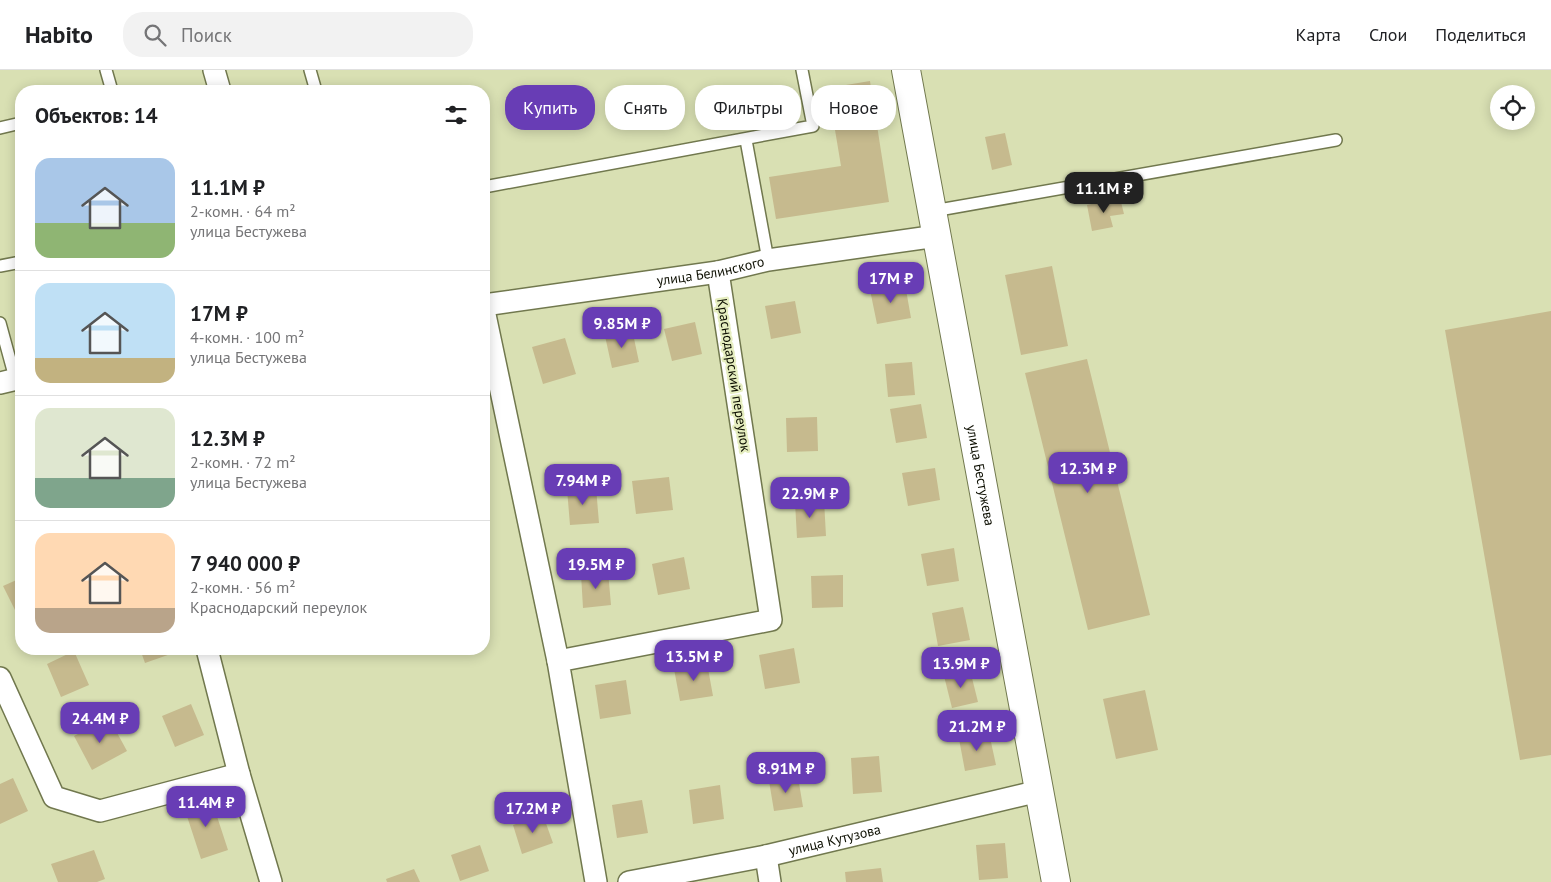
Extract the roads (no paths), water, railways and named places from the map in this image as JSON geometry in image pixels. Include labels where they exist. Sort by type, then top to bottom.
[{"type":"street","points":[[214,70],[218,85]]},
{"type":"street","name":"улица Бестужева","points":[[906,70],[1056,882]]},
{"type":"street","name":"улица Белинского","points":[[490,304],[718,272],[935,224]]},
{"type":"street","name":"Краснодарский переулок","points":[[558,661],[771,620],[718,272]]},
{"type":"street","points":[[490,338],[558,661],[596,882]]},
{"type":"street","points":[[209,655],[239,774],[271,882]]},
{"type":"street","points":[[0,678],[54,797],[100,811],[239,774]]},
{"type":"street","name":"улица Кутузова","points":[[629,882],[766,856],[1039,791]]},
{"type":"street","points":[[766,856],[770,882]]},
{"type":"lane","points":[[106,70],[110,85]]},
{"type":"lane","points":[[310,70],[314,85]]},
{"type":"lane","points":[[490,187],[814,126],[802,70]]},
{"type":"lane","points":[[0,128],[15,124]]},
{"type":"lane","points":[[746,140],[768,260]]},
{"type":"lane","points":[[935,224],[1336,140]]},
{"type":"lane","points":[[0,266],[15,263]]},
{"type":"lane","points":[[0,323],[12,380]]}]
